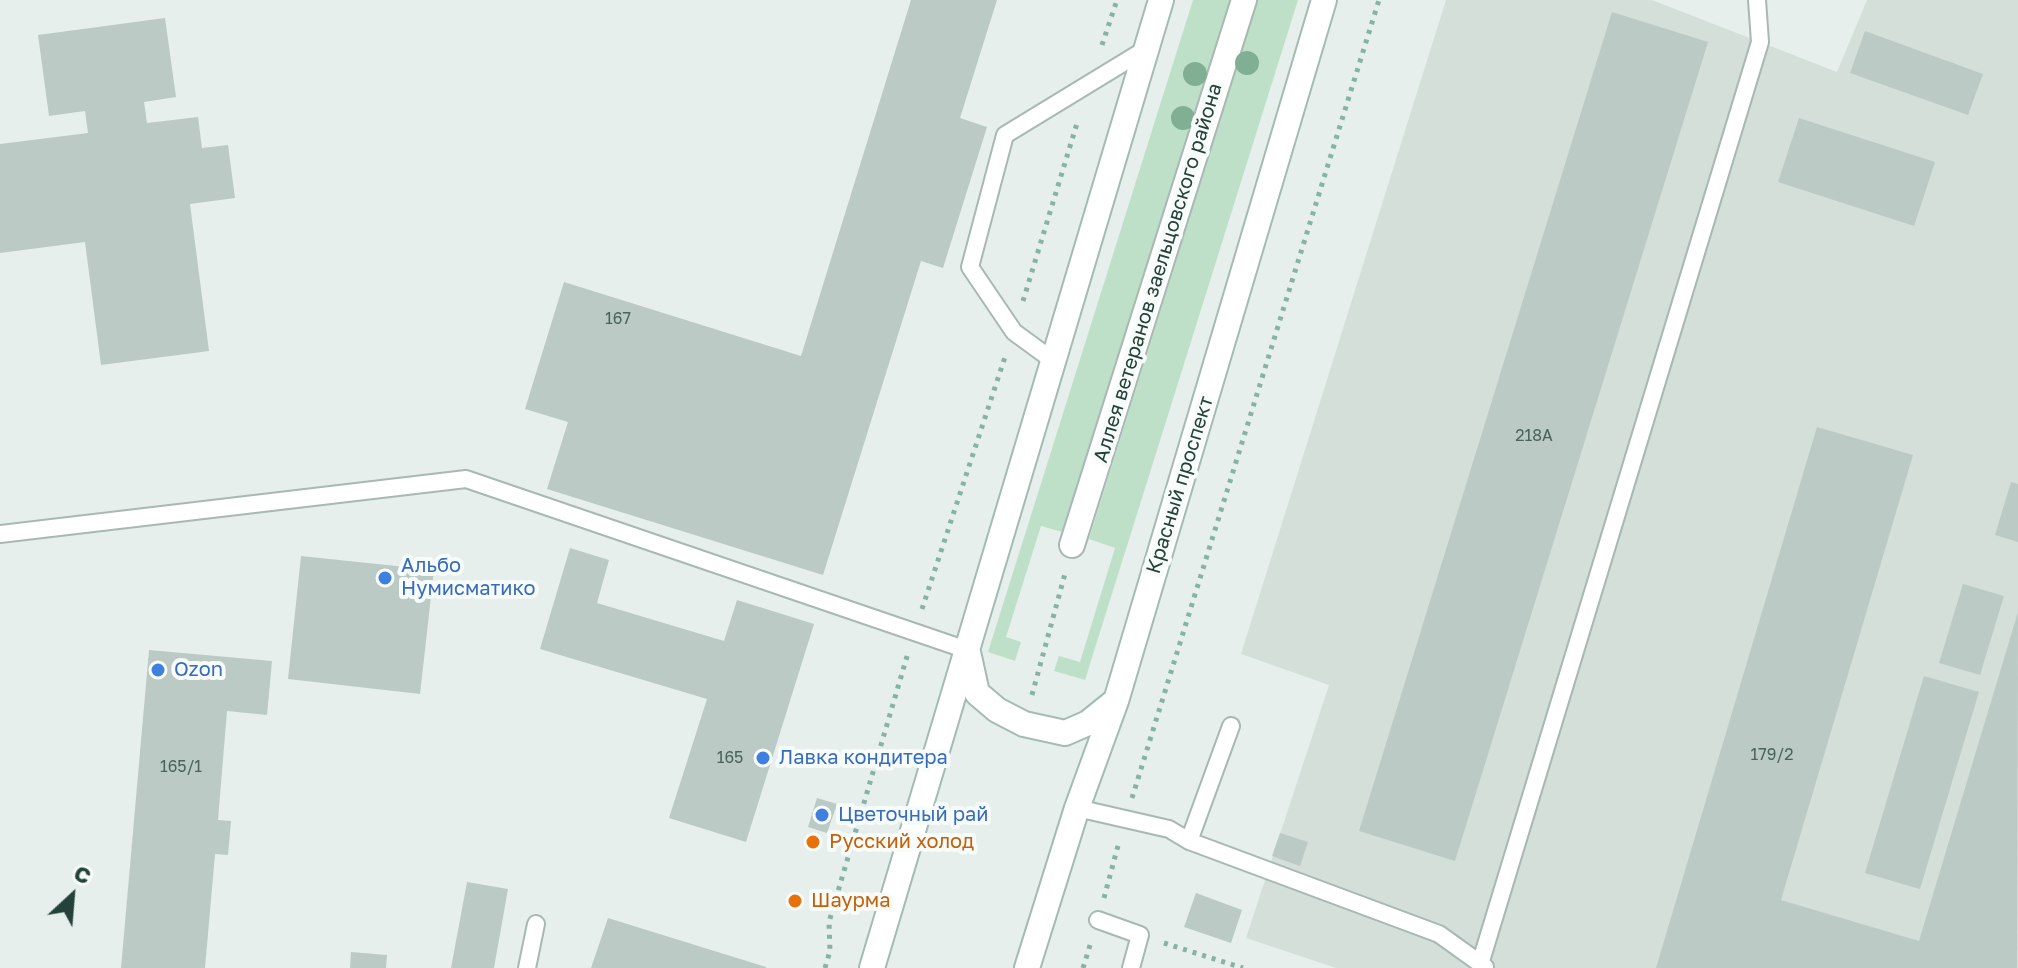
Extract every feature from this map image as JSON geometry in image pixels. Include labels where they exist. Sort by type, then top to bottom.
[{"type":"main road","points":[[872,968],[1161,0]]},
{"type":"main road","name":"Аллея ветеранов заельцовского района","points":[[1072,545],[1244,0]]},
{"type":"main road","name":"Красный проспект","points":[[1027,968],[1077,808],[1116,701],[1324,0]]},
{"type":"main road","points":[[967,650],[977,693],[997,710],[1024,724],[1065,733],[1088,723],[1116,701]]},
{"type":"lane","points":[[1077,808],[1125,822],[1169,829],[1189,841],[1439,934],[1484,965],[1760,42],[1757,0]]},
{"type":"lane","points":[[1055,362],[1014,332],[970,267],[1005,135],[1146,49]]},
{"type":"lane","points":[[0,534],[466,479],[967,650]]},
{"type":"lane","points":[[1189,841],[1231,726]]},
{"type":"lane","points":[[1098,920],[1140,935],[1131,968]]},
{"type":"lane","points":[[527,968],[536,924]]},
{"type":"path","points":[[825,968],[830,951],[829,922],[914,632],[1014,332],[1117,0]]},
{"type":"path","points":[[1083,968],[1125,822],[1379,0]]},
{"type":"path","points":[[1024,724],[1072,545]]},
{"type":"path","points":[[1140,935],[1243,968]]},
{"type":"shaded area","points":[[1446,0],[1652,0],[1837,72],[1867,0],[2018,0],[2018,968],[1336,968],[1246,938],[1329,685],[1241,654]]},
{"type":"green space","points":[[1193,0],[1233,0],[1066,533],[1041,526],[1006,637],[1021,642],[1015,661],[988,652]]},
{"type":"green space","points":[[1258,0],[1298,0],[1085,680],[1054,671],[1059,656],[1080,662],[1115,548],[1089,539]]},
{"type":"building","points":[[911,0],[997,0],[960,118],[987,127],[943,268],[921,261],[823,575],[547,489],[568,422],[525,409],[564,282],[801,356]]},
{"type":"building","points":[[1612,12],[1708,42],[1455,861],[1359,831]]},
{"type":"building","points":[[165,18],[176,97],[144,102],[147,123],[198,117],[202,148],[228,145],[235,198],[190,204],[209,351],[101,365],[85,242],[0,253],[0,144],[88,133],[85,111],[49,116],[38,35]]},
{"type":"building","points":[[1865,31],[1983,74],[1968,115],[1850,73]]},
{"type":"building","points":[[1799,118],[1935,162],[1914,226],[1778,182]]},
{"type":"building","points":[[1817,427],[1913,455],[1781,900],[1919,941],[2018,612],[2017,968],[1656,968]]},
{"type":"building","points":[[2011,482],[2018,484],[2018,542],[1995,535]]},
{"type":"building","points":[[570,548],[609,560],[597,603],[724,641],[737,600],[814,624],[746,842],[669,818],[707,699],[540,649]]},
{"type":"building","points":[[301,556],[434,570],[420,694],[288,679]]},
{"type":"building","points":[[1963,584],[2004,596],[1980,675],[1939,663]]},
{"type":"building","points":[[149,650],[272,661],[267,715],[227,711],[218,820],[231,821],[228,855],[215,854],[205,968],[121,968]]},
{"type":"building","points":[[1924,676],[1979,692],[1920,889],[1865,873]]},
{"type":"building","name":"Цветочный рай","points":[[817,798],[837,804],[827,833],[808,827]]},
{"type":"building","points":[[1280,833],[1308,842],[1300,866],[1272,856]]},
{"type":"building","points":[[467,882],[508,889],[494,968],[451,968]]},
{"type":"building","points":[[1196,893],[1242,910],[1231,943],[1184,927]]},
{"type":"building","points":[[608,918],[766,967],[766,968],[591,968]]},
{"type":"building","points":[[351,952],[387,955],[386,968],[350,968]]},
{"type":"place","name":"Альбо Нумисматико","points":[[385,578]]},
{"type":"place","name":"Ozon","points":[[158,670]]},
{"type":"place","name":"Лавка кондитера","points":[[763,758]]},
{"type":"place","name":"Цветочный рай","points":[[822,815]]},
{"type":"place","name":"Русский холод","points":[[813,842]]},
{"type":"place","name":"Шаурма","points":[[795,901]]}]
